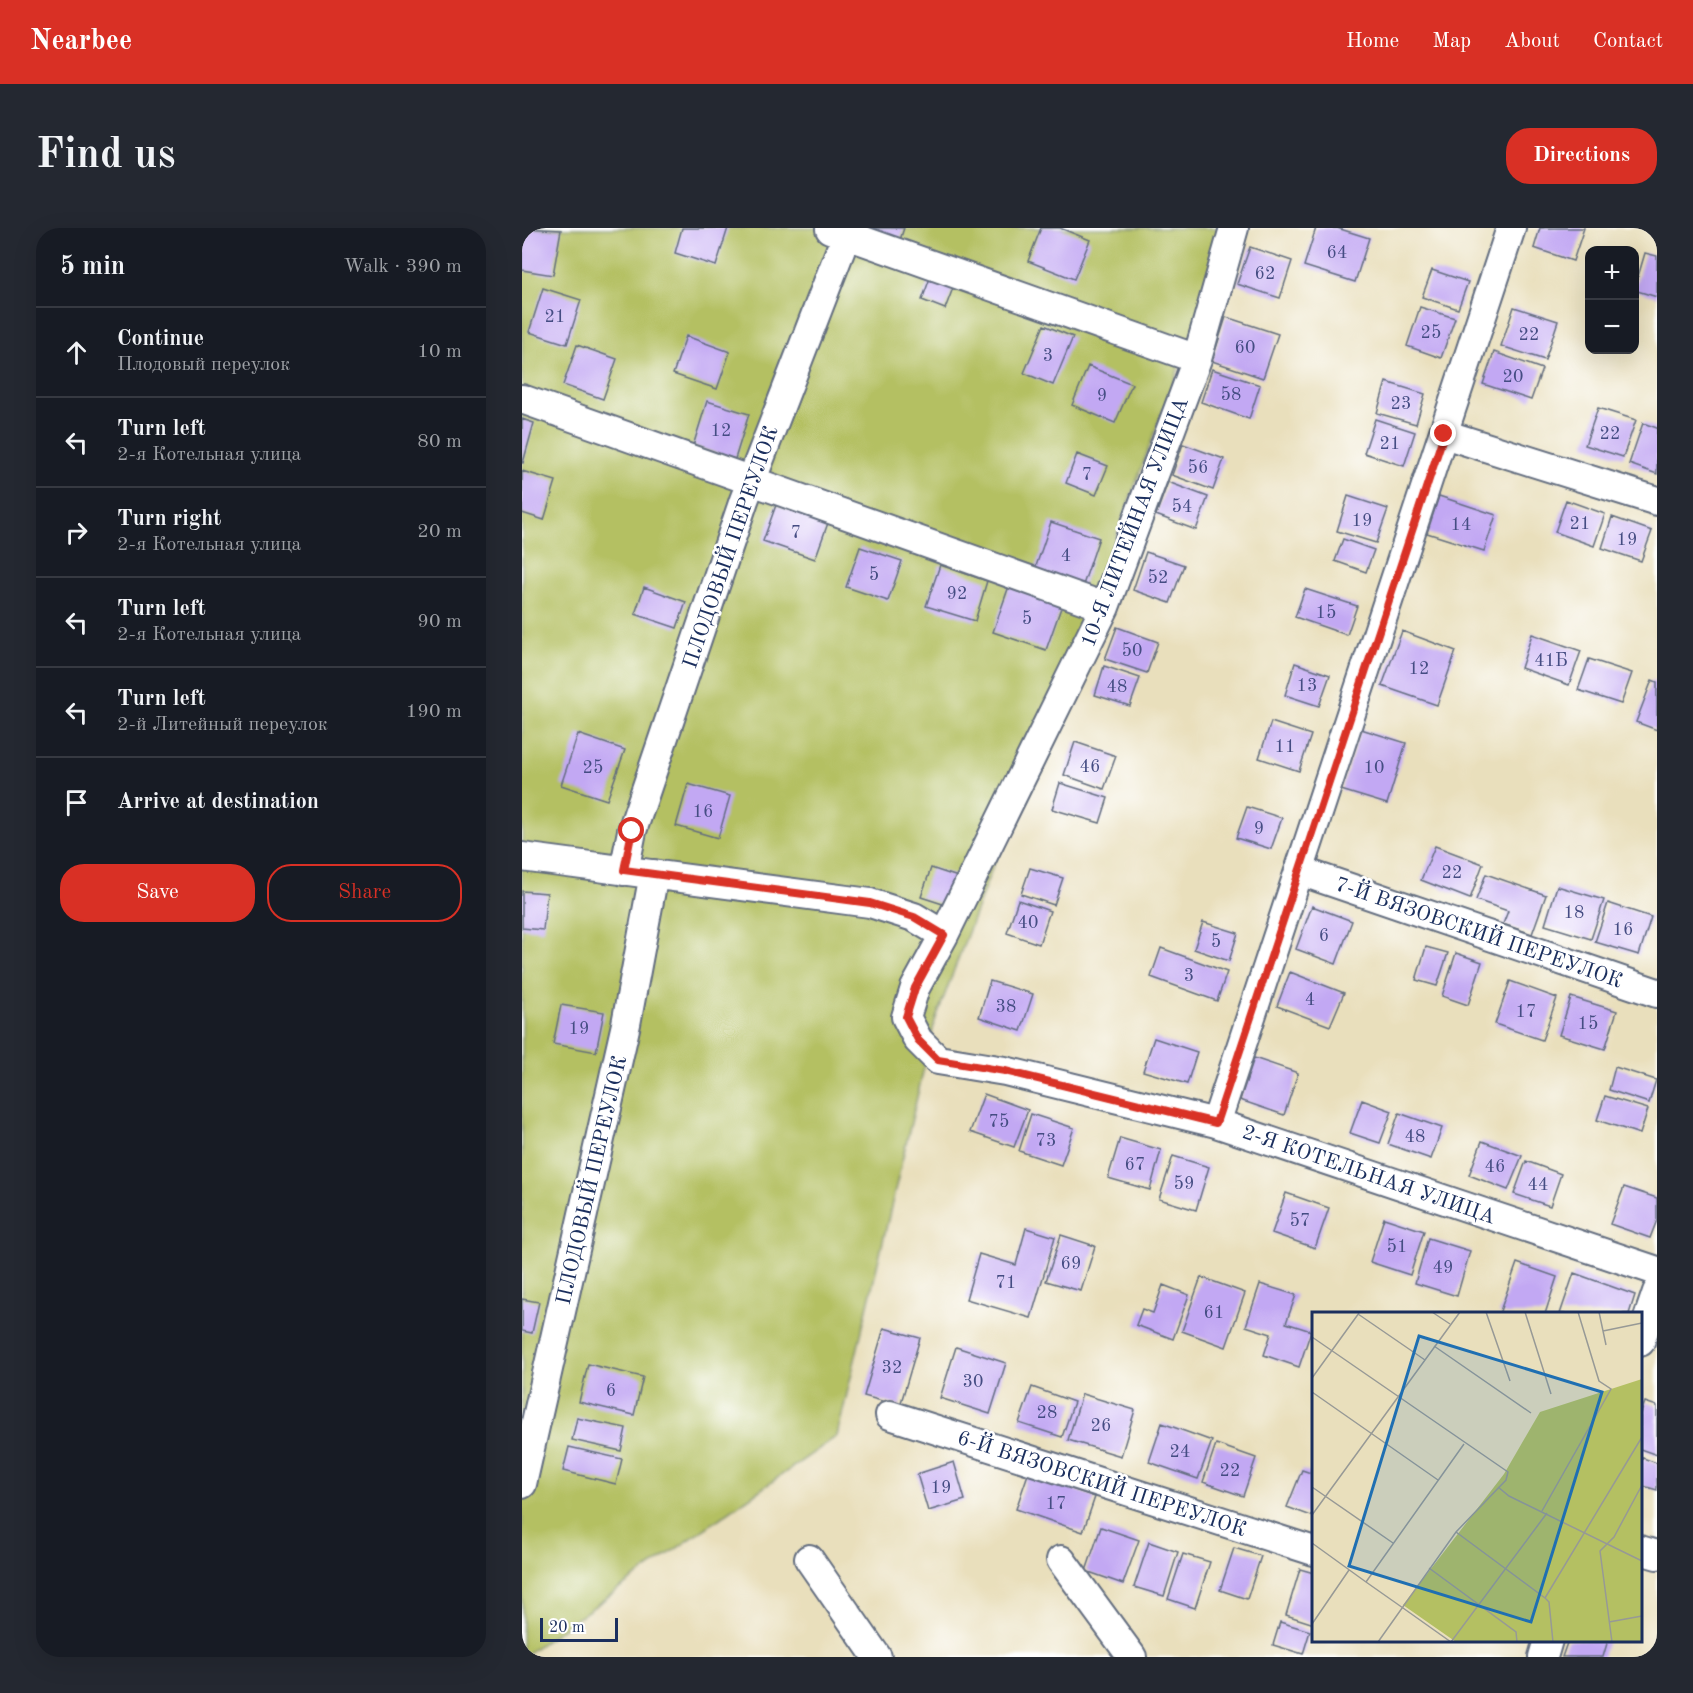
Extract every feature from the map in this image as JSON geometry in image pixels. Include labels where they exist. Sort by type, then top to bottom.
[{"type":"street","name":"10-Я ЛИТЕЙНАЯ УЛИЦА","points":[[944,935],[1105,607],[1197,359],[1234,228]]},
{"type":"street","points":[[1216,1123],[1511,228]]},
{"type":"street","points":[[841,230],[1197,359]]},
{"type":"street","name":"ПЛОДОВЫЙ ПЕРЕУЛОК","points":[[624,870],[632,831],[841,230]]},
{"type":"street","points":[[522,399],[1105,607]]},
{"type":"street","points":[[1444,434],[1657,501]]},
{"type":"street","points":[[522,857],[870,903],[914,917],[944,935]]},
{"type":"street","name":"7-Й ВЯЗОВСКИЙ ПЕРЕУЛОК","points":[[1300,871],[1657,993]]},
{"type":"street","name":"ПЛОДОВЫЙ ПЕРЕУЛОК","points":[[522,1484],[626,1024],[654,874]]},
{"type":"street","name":"2-Я КОТЕЛЬНАЯ УЛИЦА","points":[[944,935],[915,988],[906,1017],[918,1040],[938,1060],[1005,1071],[1216,1123],[1657,1271]]},
{"type":"street","points":[[1642,1339],[1657,1292]]},
{"type":"street","name":"6-Й ВЯЗОВСКИЙ ПЕРЕУЛОК","points":[[890,1415],[1312,1550]]},
{"type":"street","points":[[1642,1550],[1657,1555]]},
{"type":"street","points":[[809,1559],[876,1657]]},
{"type":"street","points":[[1061,1560],[1132,1657]]},
{"type":"street","points":[[1543,1657],[1548,1642]]},
{"type":"green space","points":[[522,228],[1231,228],[935,1021],[837,1436],[522,1657]]},
{"type":"building","points":[[522,228],[561,230],[553,275],[522,270]]},
{"type":"building","points":[[682,228],[728,228],[716,266],[675,253]]},
{"type":"building","points":[[859,228],[904,228],[899,243]]},
{"type":"building","points":[[1041,228],[1060,228],[1090,240],[1074,279],[1028,261]]},
{"type":"building","points":[[1316,228],[1337,228],[1369,238],[1355,282],[1304,266]]},
{"type":"building","points":[[1540,228],[1584,228],[1573,261],[1534,248]]},
{"type":"building","points":[[1250,247],[1292,261],[1280,298],[1237,284]]},
{"type":"building","points":[[1645,253],[1657,256],[1657,297],[1639,292],[1639,273]]},
{"type":"building","points":[[1432,270],[1468,282],[1458,309],[1422,297]]},
{"type":"building","points":[[930,278],[953,288],[945,309],[922,300]]},
{"type":"building","points":[[543,288],[581,300],[567,344],[529,332]]},
{"type":"building","points":[[1420,307],[1455,318],[1441,358],[1407,346]]},
{"type":"building","points":[[1514,307],[1558,321],[1545,360],[1501,346]]},
{"type":"building","points":[[1226,317],[1278,334],[1263,378],[1212,361]]},
{"type":"building","points":[[1044,325],[1073,337],[1053,385],[1024,373]]},
{"type":"building","points":[[686,336],[730,352],[717,389],[673,374]]},
{"type":"building","points":[[577,345],[617,359],[603,399],[563,385]]},
{"type":"building","points":[[1494,352],[1542,369],[1531,400],[1483,384]]},
{"type":"building","points":[[1088,366],[1132,384],[1115,423],[1072,405]]},
{"type":"building","points":[[1212,369],[1260,385],[1249,419],[1201,402]]},
{"type":"building","points":[[1386,382],[1425,394],[1416,424],[1377,413]]},
{"type":"building","points":[[707,401],[749,414],[735,459],[693,446]]},
{"type":"building","points":[[1598,408],[1636,420],[1623,457],[1585,445]]},
{"type":"building","points":[[522,419],[534,423],[523,463],[522,463]]},
{"type":"building","points":[[1375,419],[1415,432],[1404,466],[1364,453]]},
{"type":"building","points":[[1643,423],[1657,428],[1657,474],[1629,464]]},
{"type":"building","points":[[1183,444],[1224,459],[1213,490],[1172,475]]},
{"type":"building","points":[[1077,454],[1108,466],[1096,495],[1066,483]]},
{"type":"building","points":[[522,471],[556,481],[544,520],[522,513]]},
{"type":"building","points":[[1168,482],[1208,497],[1196,530],[1156,515]]},
{"type":"building","points":[[1348,496],[1388,509],[1376,543],[1337,531]]},
{"type":"building","points":[[1439,496],[1496,515],[1484,551],[1427,533]]},
{"type":"building","points":[[1566,500],[1605,514],[1594,546],[1555,532]]},
{"type":"building","points":[[776,505],[828,523],[815,559],[763,541]]},
{"type":"building","points":[[1612,517],[1652,531],[1641,561],[1602,548]]},
{"type":"building","points":[[1051,522],[1099,538],[1082,588],[1034,572]]},
{"type":"building","points":[[1343,539],[1374,550],[1366,572],[1335,561]]},
{"type":"building","points":[[860,547],[902,561],[888,601],[846,587]]},
{"type":"building","points":[[1146,552],[1184,565],[1170,603],[1133,590]]},
{"type":"building","points":[[940,565],[987,581],[975,621],[926,606]]},
{"type":"building","points":[[1009,586],[1062,605],[1046,650],[993,632]]},
{"type":"building","points":[[644,587],[686,602],[677,628],[635,614]]},
{"type":"building","points":[[1305,589],[1357,606],[1347,635],[1295,617]]},
{"type":"building","points":[[1117,627],[1158,642],[1147,673],[1105,659]]},
{"type":"building","points":[[1402,631],[1456,651],[1437,705],[1382,686]]},
{"type":"building","points":[[1532,634],[1581,651],[1569,685],[1521,668]]},
{"type":"building","points":[[1589,659],[1632,673],[1621,704],[1578,690]]},
{"type":"building","points":[[1295,663],[1330,675],[1319,706],[1285,695]]},
{"type":"building","points":[[1104,666],[1140,678],[1130,706],[1095,695]]},
{"type":"building","points":[[1652,680],[1657,682],[1657,730],[1636,722]]},
{"type":"building","points":[[1271,722],[1311,735],[1299,771],[1259,758]]},
{"type":"building","points":[[1361,729],[1406,743],[1387,804],[1341,790]]},
{"type":"building","points":[[578,734],[625,750],[607,800],[561,785]]},
{"type":"building","points":[[1075,742],[1116,756],[1104,789],[1064,775]]},
{"type":"building","points":[[1060,783],[1108,798],[1100,823],[1052,809]]},
{"type":"building","points":[[688,784],[730,796],[718,838],[676,826]]},
{"type":"building","points":[[1247,807],[1282,818],[1271,849],[1236,838]]},
{"type":"building","points":[[1435,846],[1483,864],[1470,899],[1421,880]]},
{"type":"building","points":[[931,868],[961,878],[952,907],[921,897]]},
{"type":"building","points":[[1030,868],[1063,878],[1054,905],[1021,894]]},
{"type":"building","points":[[1486,874],[1546,895],[1532,934],[1503,924],[1508,911],[1476,900]]},
{"type":"building","points":[[1557,886],[1604,900],[1591,939],[1545,925]]},
{"type":"building","points":[[522,891],[547,893],[543,930],[522,928]]},
{"type":"building","points":[[1018,900],[1050,911],[1039,944],[1007,933]]},
{"type":"building","points":[[1608,903],[1651,917],[1639,955],[1595,942]]},
{"type":"building","points":[[1312,906],[1352,921],[1336,964],[1296,949]]},
{"type":"building","points":[[1203,922],[1238,933],[1229,961],[1194,949]]},
{"type":"building","points":[[1426,947],[1448,953],[1437,986],[1416,980]]},
{"type":"building","points":[[1161,948],[1227,972],[1217,1001],[1151,977]]},
{"type":"building","points":[[1456,953],[1482,962],[1468,1005],[1442,996]]},
{"type":"building","points":[[1290,972],[1344,993],[1330,1026],[1277,1006]]},
{"type":"building","points":[[990,981],[1033,994],[1021,1031],[979,1017]]},
{"type":"building","points":[[1510,981],[1557,998],[1542,1040],[1495,1024]]},
{"type":"building","points":[[1571,997],[1617,1011],[1605,1049],[1559,1035]]},
{"type":"building","points":[[561,1005],[604,1012],[596,1052],[553,1044]]},
{"type":"building","points":[[1154,1038],[1197,1052],[1187,1084],[1143,1071]]},
{"type":"building","points":[[1254,1058],[1298,1073],[1284,1115],[1240,1100]]},
{"type":"building","points":[[1615,1067],[1656,1080],[1649,1103],[1609,1090]]},
{"type":"building","points":[[984,1094],[1028,1110],[1014,1147],[970,1132]]},
{"type":"building","points":[[1605,1096],[1648,1109],[1640,1134],[1597,1120]]},
{"type":"building","points":[[1362,1100],[1392,1111],[1380,1143],[1350,1133]]},
{"type":"building","points":[[1399,1113],[1442,1128],[1431,1159],[1388,1144]]},
{"type":"building","points":[[1031,1114],[1074,1128],[1061,1165],[1019,1151]]},
{"type":"building","points":[[1120,1138],[1161,1150],[1150,1190],[1108,1178]]},
{"type":"building","points":[[1482,1141],[1522,1156],[1508,1190],[1469,1175]]},
{"type":"building","points":[[1173,1156],[1209,1167],[1196,1210],[1159,1199]]},
{"type":"building","points":[[1526,1161],[1561,1174],[1550,1206],[1514,1194]]},
{"type":"building","points":[[1624,1187],[1657,1198],[1657,1220],[1650,1238],[1610,1224]]},
{"type":"building","points":[[1286,1193],[1329,1208],[1315,1248],[1272,1233]]},
{"type":"building","points":[[1384,1218],[1424,1231],[1410,1275],[1370,1262]]},
{"type":"building","points":[[1026,1228],[1055,1237],[1031,1318],[966,1299],[979,1254],[1016,1265]]},
{"type":"building","points":[[1061,1235],[1095,1246],[1081,1291],[1046,1281]]},
{"type":"building","points":[[1428,1238],[1470,1251],[1457,1296],[1415,1283]]},
{"type":"building","points":[[1517,1263],[1557,1277],[1546,1312],[1500,1312]]},
{"type":"building","points":[[1574,1273],[1635,1295],[1630,1312],[1561,1312]]},
{"type":"building","points":[[1201,1277],[1245,1293],[1226,1347],[1182,1331]]},
{"type":"building","points":[[1260,1284],[1296,1295],[1286,1323],[1311,1331],[1299,1367],[1264,1355],[1271,1334],[1246,1326]]},
{"type":"building","points":[[1163,1285],[1189,1295],[1173,1339],[1136,1325],[1142,1309],[1153,1313]]},
{"type":"building","points":[[522,1299],[539,1302],[532,1333],[522,1331]]},
{"type":"building","points":[[884,1328],[920,1338],[900,1406],[864,1396]]},
{"type":"building","points":[[956,1347],[1006,1363],[990,1414],[940,1398]]},
{"type":"building","points":[[588,1364],[643,1377],[634,1415],[579,1402]]},
{"type":"building","points":[[1032,1387],[1074,1402],[1062,1437],[1019,1423]]},
{"type":"building","points":[[1082,1394],[1135,1410],[1121,1456],[1068,1440]]},
{"type":"building","points":[[1645,1402],[1657,1406],[1657,1455],[1642,1450],[1642,1410]]},
{"type":"building","points":[[577,1418],[626,1428],[621,1451],[572,1440]]},
{"type":"building","points":[[1162,1423],[1212,1441],[1198,1479],[1149,1462]]},
{"type":"building","points":[[1216,1444],[1256,1458],[1243,1496],[1203,1482]]},
{"type":"building","points":[[569,1447],[622,1459],[616,1484],[563,1471]]},
{"type":"building","points":[[1642,1458],[1657,1463],[1657,1490],[1642,1486]]},
{"type":"building","points":[[954,1462],[965,1500],[928,1511],[917,1474]]},
{"type":"building","points":[[1302,1470],[1312,1473],[1312,1516],[1287,1507]]},
{"type":"building","points":[[1028,1474],[1095,1497],[1083,1532],[1016,1509]]},
{"type":"building","points":[[1101,1527],[1139,1540],[1123,1584],[1086,1571]]},
{"type":"building","points":[[1149,1542],[1178,1552],[1164,1596],[1134,1587]]},
{"type":"building","points":[[1234,1548],[1261,1556],[1247,1599],[1220,1590]]},
{"type":"building","points":[[1183,1554],[1210,1562],[1195,1608],[1168,1599]]},
{"type":"building","points":[[1300,1569],[1312,1572],[1312,1623],[1286,1615]]},
{"type":"building","points":[[1280,1622],[1310,1631],[1303,1654],[1273,1645]]},
{"type":"building","points":[[1567,1642],[1607,1642],[1603,1657],[1562,1657]]},
{"type":"route","points":[[632,831],[624,870],[870,903],[914,917],[944,935],[915,988],[906,1017],[918,1040],[938,1060],[1005,1071],[1216,1123],[1444,434]]}]
